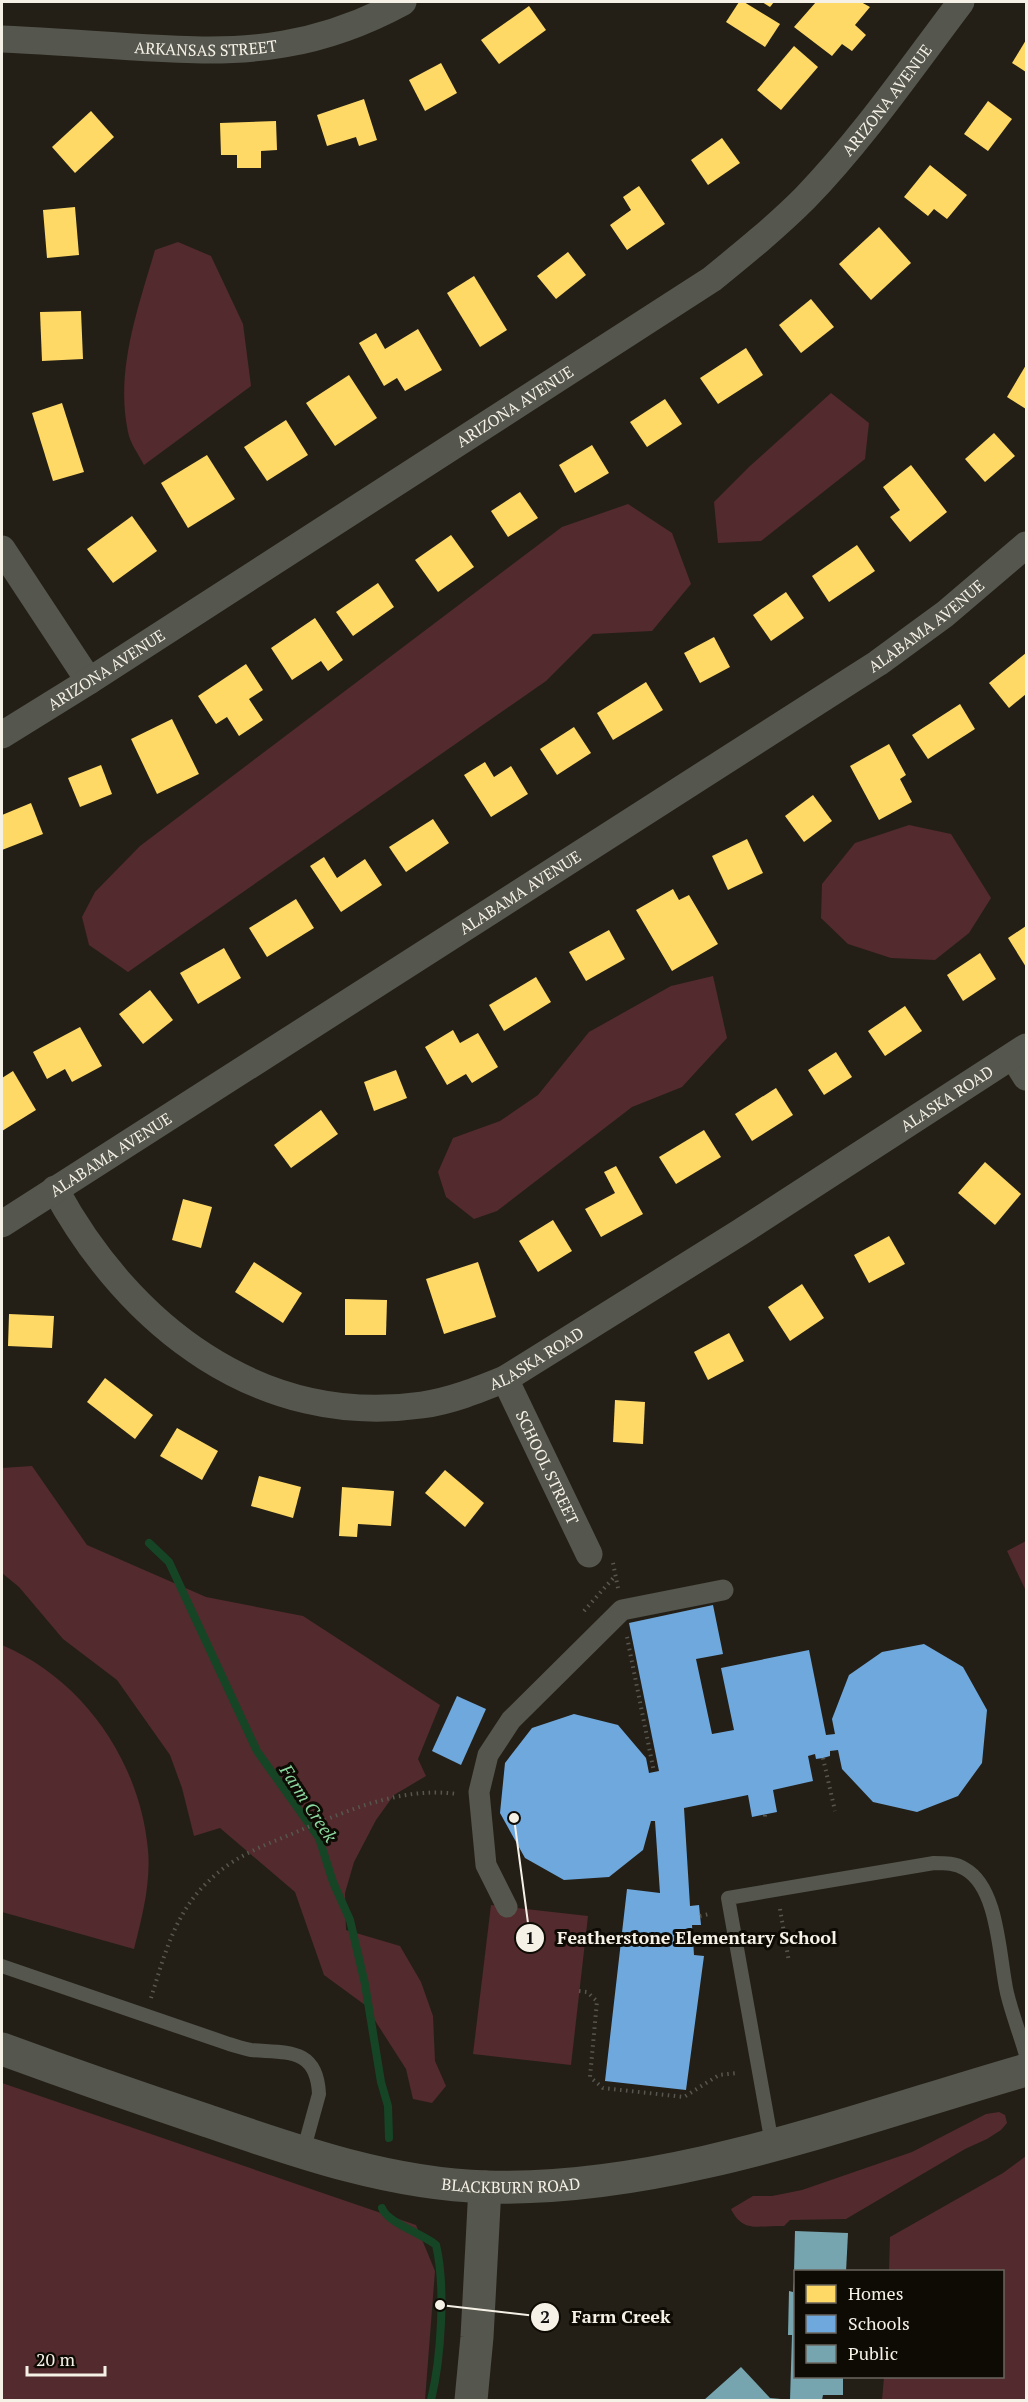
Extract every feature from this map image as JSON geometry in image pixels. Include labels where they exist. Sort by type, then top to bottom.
[{"type":"street","name":"ARKANSAS STREET","points":[[2,39],[184,50],[234,50],[284,44],[333,32],[363,22],[403,2]]},
{"type":"street","name":"ARIZONA AVENUE","points":[[2,735],[712,279],[755,245],[805,198],[851,147],[961,2]]},
{"type":"street","name":"ALABAMA AVENUE","points":[[2,1224],[878,663],[945,614],[1026,545]]},
{"type":"street","points":[[2,549],[89,681]]},
{"type":"street","name":"ALASKA ROAD","points":[[55,1189],[73,1221],[102,1263],[136,1301],[175,1335],[208,1358],[252,1383],[293,1398],[336,1406],[380,1409],[424,1405],[467,1394],[505,1379],[1022,1060]]},
{"type":"street","name":"SCHOOL STREET","points":[[505,1379],[600,1554]]},
{"type":"street","points":[[507,1907],[486,1865],[479,1797],[488,1755],[511,1719],[622,1610],[723,1590]]},
{"type":"street","name":"BLACKBURN ROAD","points":[[2,2049],[303,2153],[364,2170],[405,2178],[485,2187],[552,2186],[645,2174],[772,2144],[1026,2070]]},
{"type":"street","points":[[471,2400],[477,2337],[485,2187]]},
{"type":"lane","points":[[772,2144],[728,1898],[934,1863],[948,1863],[967,1869],[984,1888],[990,1903],[1007,1994],[1026,2055]]},
{"type":"lane","points":[[2,1966],[229,2044],[302,2056],[312,2070],[318,2085],[318,2094],[303,2153]]},
{"type":"path","points":[[600,1554],[622,1610],[654,1772]]},
{"type":"path","points":[[823,1758],[835,1811]]},
{"type":"path","points":[[145,2016],[167,1947],[195,1896],[239,1857],[318,1822],[406,1795],[432,1793],[479,1797]]},
{"type":"path","points":[[777,1890],[789,1962]]},
{"type":"path","points":[[700,1916],[709,1914]]},
{"type":"path","points":[[579,1990],[587,1992],[597,2001],[590,2077],[603,2088],[684,2097],[719,2075],[737,2073]]},
{"type":"shaded area","points":[[178,242],[211,256],[243,324],[251,386],[144,465],[128,432],[124,386],[126,363],[130,340],[155,250]]},
{"type":"shaded area","points":[[831,393],[869,423],[865,459],[761,541],[718,543],[714,502],[750,466]]},
{"type":"shaded area","points":[[628,504],[672,533],[691,584],[652,631],[593,634],[546,681],[128,972],[89,945],[82,917],[95,892],[140,846],[562,527]]},
{"type":"shaded area","points":[[909,825],[951,834],[991,898],[969,933],[935,960],[891,958],[848,944],[821,918],[822,884],[855,843]]},
{"type":"shaded area","points":[[713,976],[727,1038],[682,1087],[632,1107],[497,1211],[474,1219],[446,1197],[438,1172],[453,1138],[500,1121],[538,1095],[589,1032],[671,986]]},
{"type":"shaded area","points":[[32,1466],[87,1545],[206,1597],[303,1616],[440,1705],[418,1759],[426,1776],[394,1795],[376,1820],[354,1862],[345,1893],[346,1930],[400,1946],[421,1982],[433,2016],[435,2061],[446,2086],[432,2103],[413,2099],[406,2069],[365,2005],[324,1975],[295,1892],[220,1828],[194,1836],[182,1788],[170,1755],[117,1680],[63,1639],[19,1587],[2,1573],[2,1468]]},
{"type":"shaded area","points":[[1026,1541],[1026,1591],[1007,1551]]},
{"type":"shaded area","points":[[2,1645],[31,1660],[58,1679],[82,1702],[103,1728],[120,1756],[143,1817],[149,1862],[145,1900],[134,1949],[2,1912]]},
{"type":"shaded area","points":[[491,1905],[588,1916],[571,2065],[473,2054]]},
{"type":"shaded area","points":[[2,2083],[416,2225],[435,2271],[425,2400],[2,2400]]},
{"type":"shaded area","points":[[999,2112],[1005,2115],[1007,2123],[1001,2130],[846,2219],[790,2220],[784,2226],[753,2226],[741,2222],[731,2209],[753,2196],[772,2196],[802,2190],[912,2152],[986,2114]]},
{"type":"shaded area","points":[[1026,2156],[1026,2400],[882,2400],[884,2378],[1004,2378],[1004,2270],[889,2270],[890,2237],[1003,2173]]},
{"type":"building: Homes","points":[[739,2],[744,2],[780,24],[765,47],[726,22]]},
{"type":"building: Homes","points":[[762,2],[774,2],[770,7]]},
{"type":"building: Homes","points":[[816,2],[861,2],[870,7],[855,25],[866,35],[852,51],[842,44],[832,56],[794,27]]},
{"type":"building: Homes","points":[[529,6],[546,30],[499,64],[481,40]]},
{"type":"building: Homes","points":[[1026,40],[1026,72],[1012,63]]},
{"type":"building: Homes","points":[[794,46],[818,67],[781,110],[757,90]]},
{"type":"building: Homes","points":[[441,63],[457,93],[425,111],[409,80]]},
{"type":"building: Homes","points":[[364,99],[377,140],[359,146],[356,137],[327,146],[317,115]]},
{"type":"building: Homes","points":[[988,101],[1012,119],[988,151],[964,134]]},
{"type":"building: Homes","points":[[91,111],[114,137],[75,173],[52,147]]},
{"type":"building: Homes","points":[[276,121],[277,150],[261,151],[261,168],[237,168],[237,155],[221,155],[220,123]]},
{"type":"building: Homes","points":[[722,138],[740,163],[708,185],[691,160]]},
{"type":"building: Homes","points":[[930,165],[967,195],[947,219],[934,209],[928,216],[904,197]]},
{"type":"building: Homes","points":[[639,186],[665,224],[627,250],[610,225],[631,210],[623,197]]},
{"type":"building: Homes","points":[[75,207],[79,255],[47,258],[43,210]]},
{"type":"building: Homes","points":[[879,227],[911,263],[871,300],[839,264]]},
{"type":"building: Homes","points":[[568,252],[586,275],[556,299],[537,276]]},
{"type":"building: Homes","points":[[474,276],[507,330],[480,347],[447,293]]},
{"type":"building: Homes","points":[[811,299],[834,327],[801,353],[779,325]]},
{"type":"building: Homes","points":[[81,311],[83,359],[42,361],[40,312]]},
{"type":"building: Homes","points":[[418,329],[442,370],[405,391],[397,378],[384,386],[359,343],[376,333],[385,349]]},
{"type":"building: Homes","points":[[746,348],[763,375],[718,404],[700,378]]},
{"type":"building: Homes","points":[[1026,365],[1026,409],[1007,397]]},
{"type":"building: Homes","points":[[349,375],[377,418],[335,446],[306,403]]},
{"type":"building: Homes","points":[[665,399],[682,424],[647,447],[630,422]]},
{"type":"building: Homes","points":[[62,403],[84,472],[53,481],[32,413]]},
{"type":"building: Homes","points":[[286,420],[308,455],[267,481],[244,447]]},
{"type":"building: Homes","points":[[994,433],[1015,456],[985,482],[965,459]]},
{"type":"building: Homes","points":[[592,445],[609,473],[575,493],[559,465]]},
{"type":"building: Homes","points":[[207,455],[235,499],[188,528],[161,483]]},
{"type":"building: Homes","points":[[911,465],[947,512],[910,542],[890,517],[900,510],[883,487]]},
{"type":"building: Homes","points":[[520,492],[538,518],[508,537],[491,511]]},
{"type":"building: Homes","points":[[132,516],[157,551],[113,583],[87,549]]},
{"type":"building: Homes","points":[[451,535],[474,567],[438,592],[415,560]]},
{"type":"building: Homes","points":[[857,545],[875,571],[829,602],[812,576]]},
{"type":"building: Homes","points":[[378,583],[394,607],[353,636],[336,612]]},
{"type":"building: Homes","points":[[786,592],[804,618],[771,641],[753,615]]},
{"type":"building: Homes","points":[[315,618],[343,660],[328,671],[321,661],[292,680],[271,648]]},
{"type":"building: Homes","points":[[714,637],[730,667],[700,683],[684,653]]},
{"type":"building: Homes","points":[[1026,653],[1026,694],[1009,708],[989,683]]},
{"type":"building: Homes","points":[[246,664],[263,690],[249,699],[263,720],[239,736],[227,717],[216,724],[198,696]]},
{"type":"building: Homes","points":[[646,682],[663,710],[613,740],[597,713]]},
{"type":"building: Homes","points":[[960,704],[975,729],[928,759],[912,735]]},
{"type":"building: Homes","points":[[172,719],[199,774],[157,794],[131,739]]},
{"type":"building: Homes","points":[[574,727],[591,753],[557,775],[540,749]]},
{"type":"building: Homes","points":[[889,744],[906,775],[900,779],[912,802],[879,820],[850,766]]},
{"type":"building: Homes","points":[[485,762],[494,777],[511,766],[528,794],[491,817],[464,775]]},
{"type":"building: Homes","points":[[101,765],[112,794],[80,807],[68,778]]},
{"type":"building: Homes","points":[[813,795],[832,821],[804,842],[785,816]]},
{"type":"building: Homes","points":[[31,803],[43,834],[2,850],[2,815]]},
{"type":"building: Homes","points":[[433,819],[449,843],[406,872],[389,847]]},
{"type":"building: Homes","points":[[747,839],[763,873],[728,890],[712,856]]},
{"type":"building: Homes","points":[[324,857],[337,878],[365,859],[382,885],[341,912],[310,866]]},
{"type":"building: Homes","points":[[673,889],[679,900],[689,895],[718,944],[672,971],[636,910]]},
{"type":"building: Homes","points":[[296,899],[314,928],[267,957],[249,928]]},
{"type":"building: Homes","points":[[1026,926],[1026,967],[1008,938]]},
{"type":"building: Homes","points":[[609,930],[625,959],[586,981],[569,952]]},
{"type":"building: Homes","points":[[224,948],[241,978],[198,1004],[180,973]]},
{"type":"building: Homes","points":[[980,953],[996,979],[963,1001],[947,975]]},
{"type":"building: Homes","points":[[536,977],[551,1002],[504,1031],[489,1005]]},
{"type":"building: Homes","points":[[150,990],[173,1020],[143,1044],[119,1014]]},
{"type":"building: Homes","points":[[905,1006],[922,1031],[885,1056],[868,1031]]},
{"type":"building: Homes","points":[[80,1027],[102,1066],[72,1082],[65,1069],[47,1079],[33,1052]]},
{"type":"building: Homes","points":[[453,1030],[460,1043],[478,1033],[498,1067],[472,1083],[466,1074],[447,1085],[425,1047]]},
{"type":"building: Homes","points":[[836,1052],[852,1077],[824,1095],[808,1070]]},
{"type":"building: Homes","points":[[396,1070],[407,1098],[374,1111],[364,1082]]},
{"type":"building: Homes","points":[[13,1071],[36,1110],[2,1131],[2,1078]]},
{"type":"building: Homes","points":[[776,1088],[793,1115],[752,1141],[735,1114]]},
{"type":"building: Homes","points":[[321,1110],[338,1134],[291,1168],[274,1145]]},
{"type":"building: Homes","points":[[704,1130],[721,1157],[676,1184],[659,1157]]},
{"type":"building: Homes","points":[[985,1162],[1021,1194],[995,1225],[958,1193]]},
{"type":"building: Homes","points":[[616,1166],[643,1214],[601,1237],[585,1209],[615,1193],[604,1172]]},
{"type":"building: Homes","points":[[183,1199],[212,1207],[201,1248],[172,1240]]},
{"type":"building: Homes","points":[[553,1220],[572,1251],[538,1272],[519,1241]]},
{"type":"building: Homes","points":[[889,1236],[905,1264],[869,1283],[854,1255]]},
{"type":"building: Homes","points":[[254,1262],[302,1293],[283,1323],[235,1292]]},
{"type":"building: Homes","points":[[478,1262],[496,1317],[444,1334],[426,1279]]},
{"type":"building: Homes","points":[[802,1284],[824,1318],[790,1341],[768,1307]]},
{"type":"building: Homes","points":[[345,1299],[387,1300],[386,1335],[345,1335]]},
{"type":"building: Homes","points":[[9,1314],[54,1316],[52,1348],[8,1346]]},
{"type":"building: Homes","points":[[729,1333],[744,1361],[708,1380],[694,1352]]},
{"type":"building: Homes","points":[[105,1378],[153,1415],[135,1439],[87,1402]]},
{"type":"building: Homes","points":[[615,1400],[645,1402],[643,1444],[613,1442]]},
{"type":"building: Homes","points":[[177,1428],[218,1451],[202,1480],[160,1456]]},
{"type":"building: Homes","points":[[445,1470],[484,1503],[465,1527],[425,1493]]},
{"type":"building: Homes","points":[[259,1476],[301,1487],[293,1518],[251,1506]]},
{"type":"building: Homes","points":[[342,1487],[394,1491],[391,1526],[358,1524],[357,1537],[339,1536]]},
{"type":"building: Schools","points":[[713,1605],[723,1654],[696,1659],[712,1734],[734,1730],[721,1668],[809,1650],[826,1735],[835,1734],[832,1719],[849,1675],[882,1652],[924,1644],[963,1667],[987,1710],[982,1763],[958,1796],[917,1812],[873,1802],[842,1769],[838,1750],[830,1751],[830,1756],[823,1758],[816,1759],[815,1754],[808,1756],[813,1781],[773,1790],[777,1812],[752,1817],[748,1795],[684,1808],[690,1906],[699,1905],[701,1925],[692,1925],[694,1955],[704,1956],[686,2090],[605,2081],[627,1889],[660,1893],[655,1821],[651,1821],[643,1850],[609,1877],[564,1880],[525,1858],[500,1813],[505,1763],[532,1728],[574,1714],[618,1725],[646,1758],[649,1773],[659,1771],[629,1623]]},
{"type":"building: Schools","points":[[457,1696],[486,1709],[461,1765],[432,1751]]},
{"type":"building: Public","points":[[795,2231],[848,2233],[846,2270],[794,2270]]},
{"type":"building: Public","points":[[794,2281],[794,2378],[843,2378],[843,2395],[823,2395],[822,2400],[790,2400],[792,2335],[788,2335],[789,2291],[793,2292]]},
{"type":"building: Public","points":[[741,2367],[770,2398],[781,2400],[704,2400]]},
{"type":"waterway","name":"Farm Creek","points":[[149,1543],[169,1562],[257,1751],[319,1838],[333,1882],[350,1920],[365,1984],[381,2082],[388,2106],[389,2138]]},
{"type":"waterway","name":"Farm Creek","points":[[382,2208],[397,2223],[436,2245],[441,2281],[441,2323],[431,2400]]},
{"type":"place","name":"Featherstone Elementary School","points":[[514,1818]]},
{"type":"place","name":"Farm Creek","points":[[440,2305]]}]
